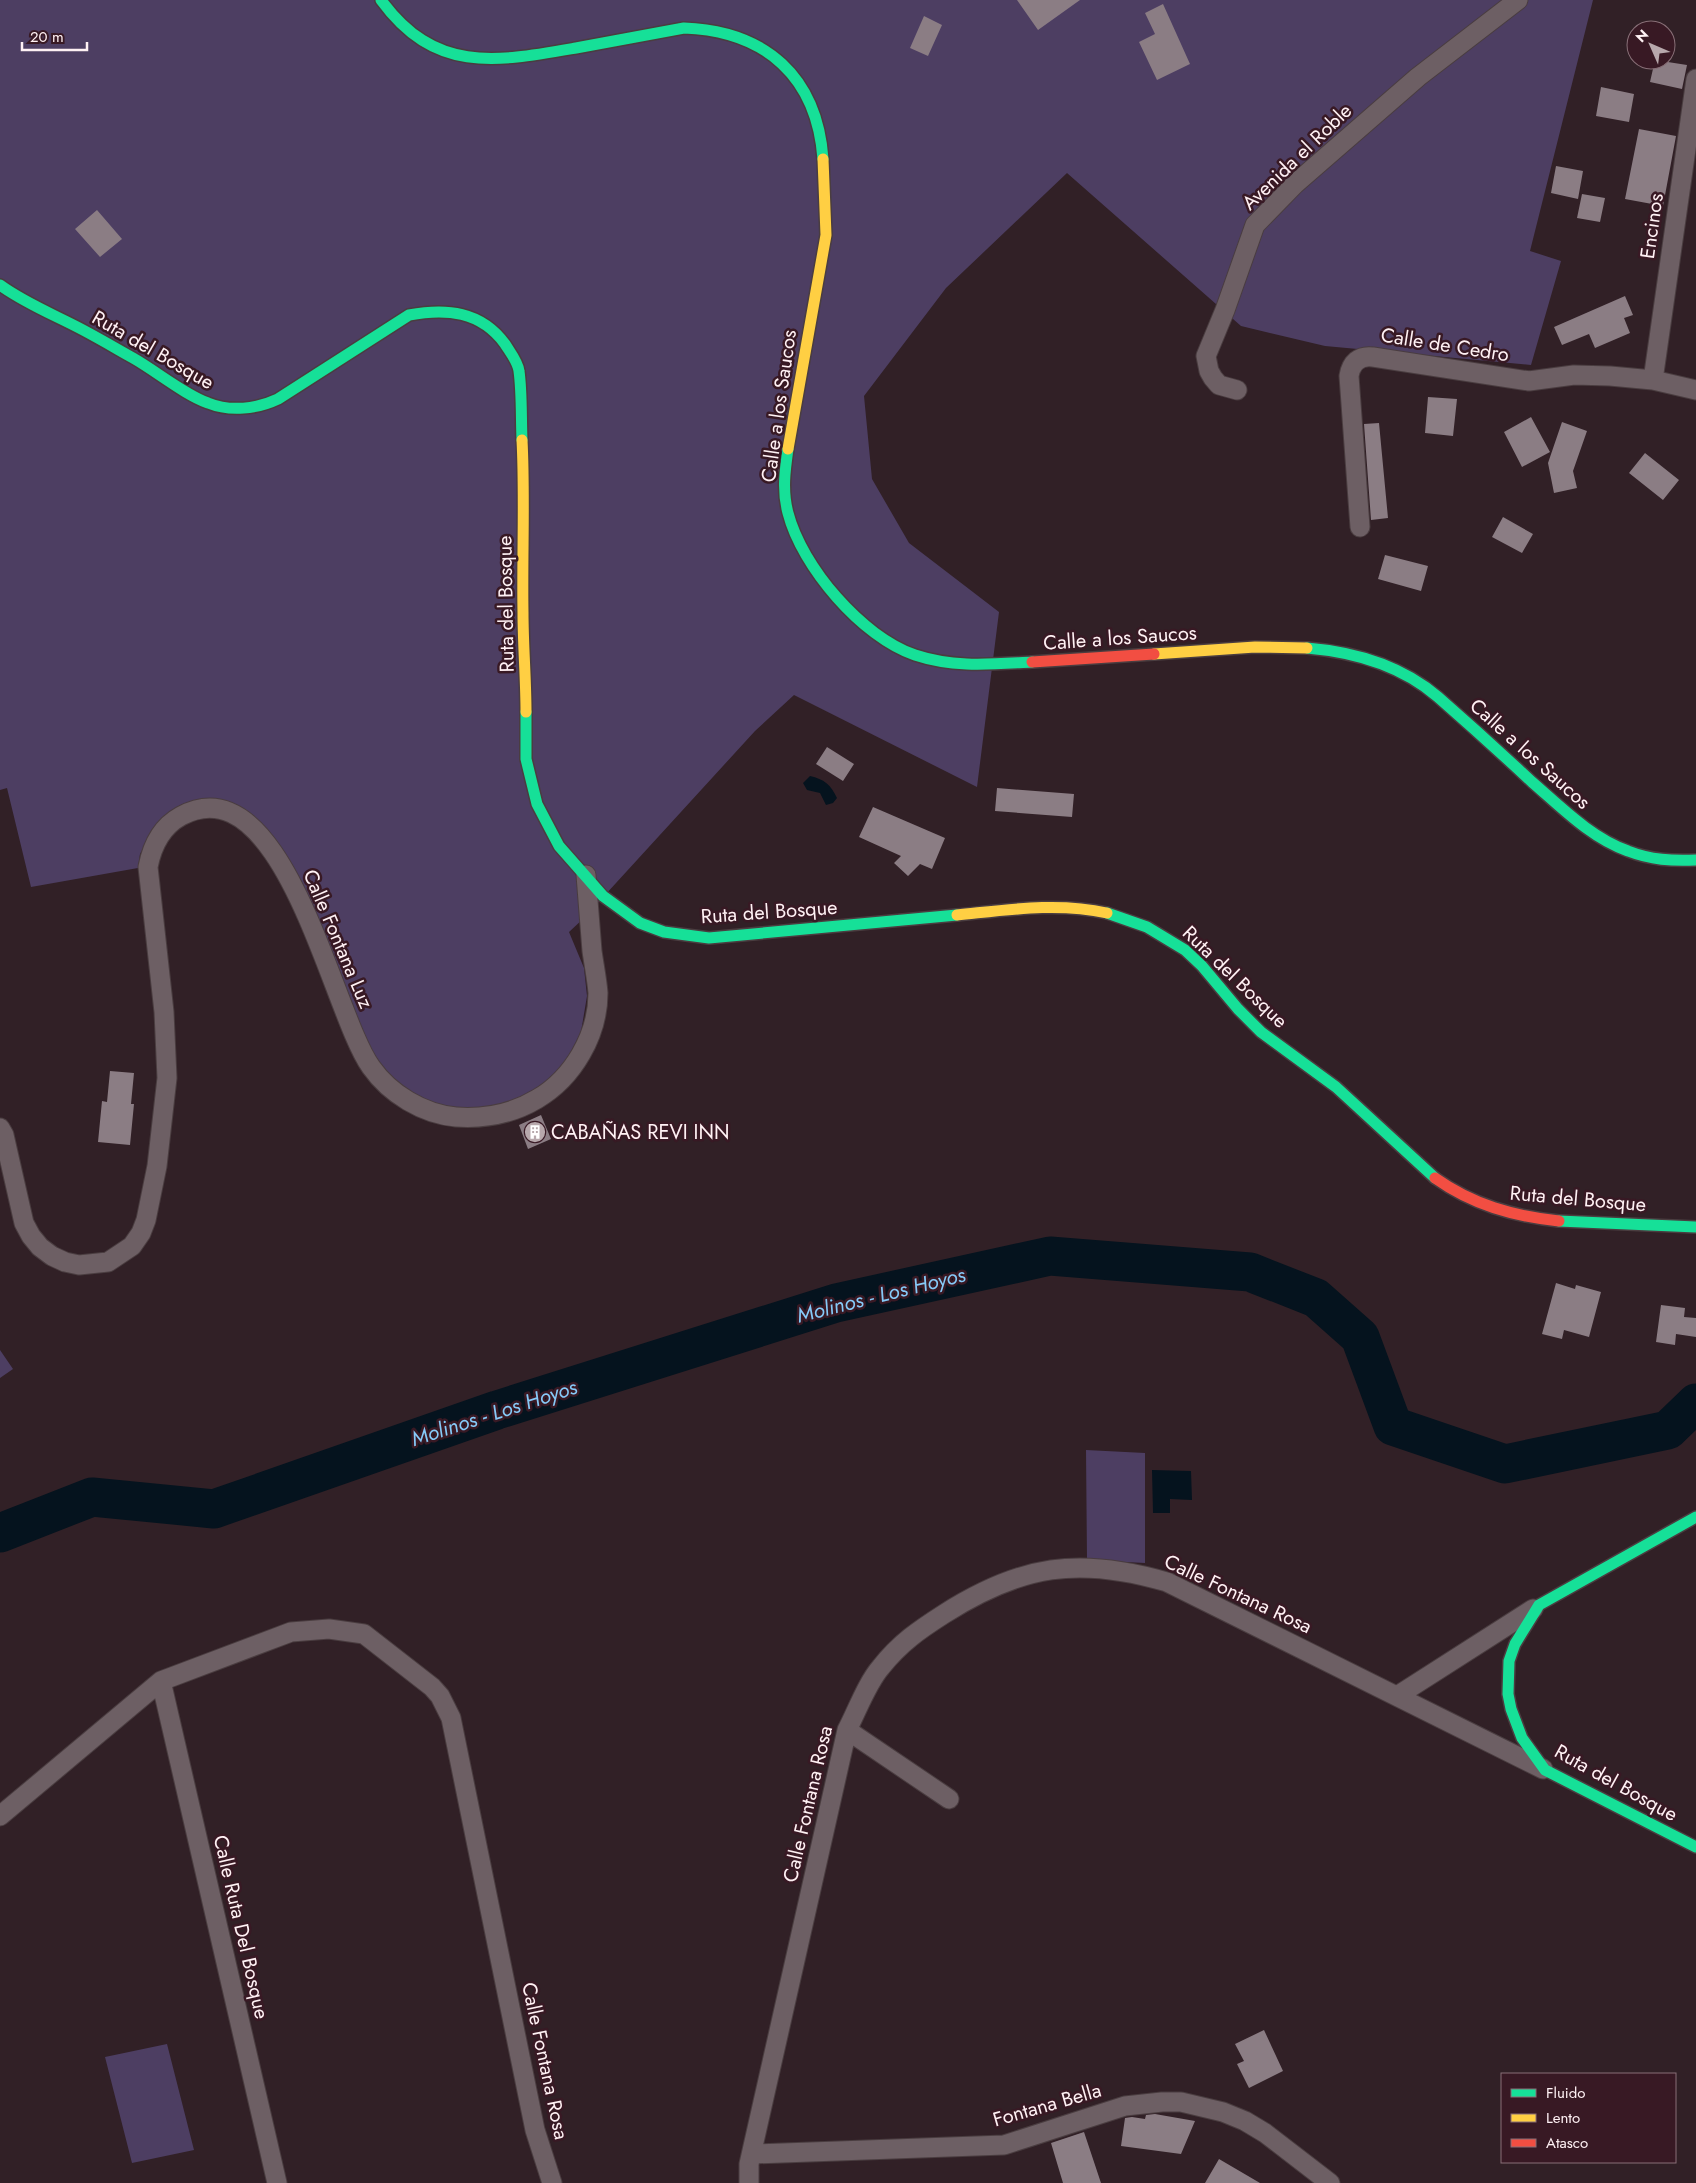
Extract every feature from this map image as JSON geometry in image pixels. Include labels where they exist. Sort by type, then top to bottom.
[{"type":"street","name":"Calle a los Saucos","points":[[381,0],[410,33],[449,52],[470,58],[514,59],[684,28],[703,28],[740,36],[757,45],[773,55],[801,85],[812,103],[819,122],[823,142],[826,233],[796,396],[785,497],[796,535],[814,568],[848,611],[879,639],[899,649],[949,664],[1039,662],[1269,647],[1340,651],[1364,656],[1401,671],[1434,694],[1578,822],[1601,839],[1627,851],[1654,858],[1696,860]]},
{"type":"street","name":"Avenida el Roble","points":[[1237,390],[1220,385],[1213,378],[1208,371],[1206,356],[1225,310],[1255,225],[1295,184],[1418,77],[1518,0]]},
{"type":"street","name":"Encinos","points":[[1653,380],[1696,79]]},
{"type":"street","name":"Ruta del Bosque","points":[[0,285],[21,300],[82,330],[159,373],[195,397],[224,408],[252,408],[278,399],[396,322],[416,313],[438,310],[453,311],[481,321],[494,330],[513,355],[519,369],[524,480],[522,588],[526,659],[525,736],[530,782],[546,825],[559,846],[603,896],[621,911],[640,923],[664,932],[709,938],[1037,907],[1086,908],[1109,913],[1134,921],[1180,945],[1261,1033],[1335,1086],[1433,1175],[1466,1198],[1501,1212],[1536,1219],[1696,1227]]},
{"type":"street","name":"Calle de Cedro","points":[[1360,527],[1349,376],[1352,364],[1362,357],[1373,357],[1529,381],[1574,375],[1653,380],[1696,390]]},
{"type":"street","name":"Calle Fontana Luz","points":[[0,1128],[4,1135],[24,1223],[40,1248],[52,1256],[79,1265],[108,1262],[132,1246],[141,1233],[146,1220],[157,1166],[167,1078],[164,1012],[148,867],[155,842],[171,822],[182,815],[208,809],[221,810],[245,820],[256,829],[292,882],[354,1035],[372,1068],[384,1082],[414,1104],[432,1112],[450,1116],[487,1117],[507,1113],[526,1106],[559,1083],[583,1051],[596,1013],[598,993],[586,876]]},
{"type":"street","name":"Ruta del Bosque","points":[[1696,1517],[1539,1605],[1515,1644],[1507,1678],[1509,1702],[1516,1725],[1530,1752],[1545,1770],[1696,1847]]},
{"type":"street","name":"Calle Fontana Rosa","points":[[749,2183],[749,2164],[847,1730],[879,1668],[908,1637],[968,1598],[1012,1579],[1058,1569],[1111,1569],[1140,1574],[1167,1582],[1545,1770]]},
{"type":"street","points":[[1397,1696],[1539,1605]]},
{"type":"street","name":"Calle Fontana Rosa","points":[[0,1816],[160,1681],[291,1632],[329,1629],[364,1634],[440,1696],[451,1718],[535,2130],[552,2183]]},
{"type":"street","name":"Calle Ruta Del Bosque","points":[[160,1681],[277,2183]]},
{"type":"street","points":[[847,1730],[949,1798]]},
{"type":"street","name":"Fontana Bella","points":[[752,2154],[1004,2145],[1125,2106],[1181,2102],[1223,2112],[1244,2121],[1265,2133],[1330,2183]]},
{"type":"shaded area","points":[[0,0],[1593,0],[1530,251],[1561,261],[1531,365],[1325,346],[1241,326],[1067,173],[946,288],[864,396],[872,479],[909,543],[999,612],[977,787],[794,695],[755,731],[584,918],[569,932],[584,968],[587,996],[581,1032],[564,1065],[537,1090],[504,1106],[451,1109],[418,1099],[390,1078],[369,1050],[300,880],[262,826],[250,815],[222,803],[192,804],[178,809],[154,828],[140,854],[138,868],[31,887],[7,788],[0,790]]},
{"type":"shaded area","points":[[0,1350],[13,1369],[0,1378]]},
{"type":"shaded area","points":[[1086,1450],[1145,1453],[1145,1563],[1087,1560]]},
{"type":"shaded area","points":[[167,2044],[194,2150],[132,2163],[105,2057]]},
{"type":"water","points":[[810,776],[830,786],[837,798],[833,803],[826,805],[820,793],[807,790],[803,783]]},
{"type":"water","points":[[1152,1470],[1191,1471],[1192,1500],[1170,1499],[1170,1513],[1153,1513]]},
{"type":"building","points":[[1017,0],[1080,0],[1038,30]]},
{"type":"building","points":[[1163,4],[1190,64],[1157,80],[1139,42],[1155,34],[1145,13]]},
{"type":"building","points":[[924,16],[942,25],[928,56],[910,48]]},
{"type":"building","points":[[1676,63],[1687,65],[1682,89],[1650,82],[1653,70],[1676,70]]},
{"type":"building","points":[[1601,87],[1634,94],[1629,122],[1596,116]]},
{"type":"building","points":[[1639,129],[1676,136],[1663,206],[1625,199]]},
{"type":"building","points":[[1556,166],[1583,171],[1578,199],[1551,193]]},
{"type":"building","points":[[1582,194],[1605,198],[1600,222],[1577,218]]},
{"type":"building","points":[[97,210],[122,239],[100,257],[75,229]]},
{"type":"building","points":[[1625,296],[1633,315],[1624,318],[1630,333],[1595,348],[1589,334],[1562,345],[1554,327]]},
{"type":"building","points":[[1428,397],[1457,399],[1453,436],[1425,433]]},
{"type":"building","points":[[1531,417],[1550,452],[1522,467],[1504,432]]},
{"type":"building","points":[[1562,422],[1587,431],[1573,471],[1577,488],[1554,493],[1548,463]]},
{"type":"building","points":[[1379,423],[1388,518],[1371,520],[1364,424]]},
{"type":"building","points":[[1645,453],[1679,480],[1663,500],[1629,473]]},
{"type":"building","points":[[1503,517],[1533,534],[1522,553],[1492,537]]},
{"type":"building","points":[[1385,555],[1428,566],[1421,591],[1378,579]]},
{"type":"building","points":[[827,747],[854,764],[843,781],[816,764]]},
{"type":"building","points":[[997,788],[1074,794],[1072,817],[995,811]]},
{"type":"building","points":[[873,807],[945,838],[932,869],[920,864],[908,876],[894,863],[901,856],[859,837]]},
{"type":"building","points":[[110,1071],[134,1073],[131,1104],[134,1104],[130,1145],[98,1142],[102,1101],[107,1102]]},
{"type":"building","name":"CABAÑAS REVI INN","points":[[541,1115],[551,1139],[528,1149],[519,1125]]},
{"type":"building","points":[[1556,1283],[1575,1289],[1576,1285],[1601,1292],[1589,1337],[1564,1330],[1562,1339],[1542,1334]]},
{"type":"building","points":[[1661,1305],[1685,1308],[1684,1317],[1696,1318],[1696,1337],[1676,1334],[1675,1345],[1656,1342]]},
{"type":"building","points":[[1264,2030],[1283,2071],[1249,2088],[1237,2064],[1244,2061],[1235,2044]]},
{"type":"building","points":[[1155,2114],[1195,2121],[1181,2154],[1121,2146],[1125,2118],[1145,2119],[1146,2115]]},
{"type":"building","points":[[1084,2132],[1101,2183],[1063,2183],[1051,2143]]},
{"type":"building","points":[[1219,2159],[1260,2183],[1205,2183]]},
{"type":"waterway","name":"Molinos - Los Hoyos","points":[[0,1533],[92,1497],[214,1509],[497,1410],[836,1303],[1050,1256],[1250,1272],[1316,1298],[1360,1337],[1393,1426],[1505,1464],[1668,1430],[1696,1403]]},
{"type":"traffic: fast","points":[[381,0],[402,24],[423,41],[445,51],[469,57],[519,57],[684,28],[713,31],[739,38],[762,49],[782,64],[798,82],[810,104],[819,130],[823,159]]},
{"type":"traffic: fast","points":[[0,285],[30,304],[83,330],[133,358],[199,399],[225,408],[252,407],[278,399],[409,315],[436,312],[462,314],[474,318],[496,333],[515,361],[520,379],[522,440]]},
{"type":"traffic: fast","points":[[788,449],[785,497],[795,534],[820,577],[855,616],[875,633],[895,646],[930,659],[973,664],[1032,662]]},
{"type":"traffic: fast","points":[[1307,648],[1360,657],[1393,668],[1409,676],[1438,697],[1565,811],[1601,838],[1637,854],[1653,858],[1696,860]]},
{"type":"traffic: fast","points":[[526,712],[526,759],[537,804],[559,846],[603,896],[640,923],[664,932],[709,938],[957,915]]},
{"type":"traffic: fast","points":[[1107,913],[1147,927],[1185,950],[1202,966],[1238,1009],[1261,1032],[1336,1087],[1435,1178]]},
{"type":"traffic: fast","points":[[1559,1221],[1696,1227]]},
{"type":"traffic: fast","points":[[1696,1517],[1539,1605],[1515,1644],[1509,1661],[1508,1694],[1511,1709],[1522,1738],[1545,1770],[1696,1847]]},
{"type":"traffic: slow","points":[[788,449],[826,235],[823,159]]},
{"type":"traffic: slow","points":[[522,440],[523,625],[526,712]]},
{"type":"traffic: slow","points":[[1154,654],[1255,647],[1307,648]]},
{"type":"traffic: slow","points":[[957,915],[1051,907],[1107,913]]},
{"type":"traffic: jam","points":[[1032,662],[1154,654]]},
{"type":"traffic: jam","points":[[1435,1178],[1464,1195],[1494,1208],[1526,1216],[1559,1221]]},
{"type":"place","name":"CABAÑAS REVI INN","points":[[535,1132]]}]
